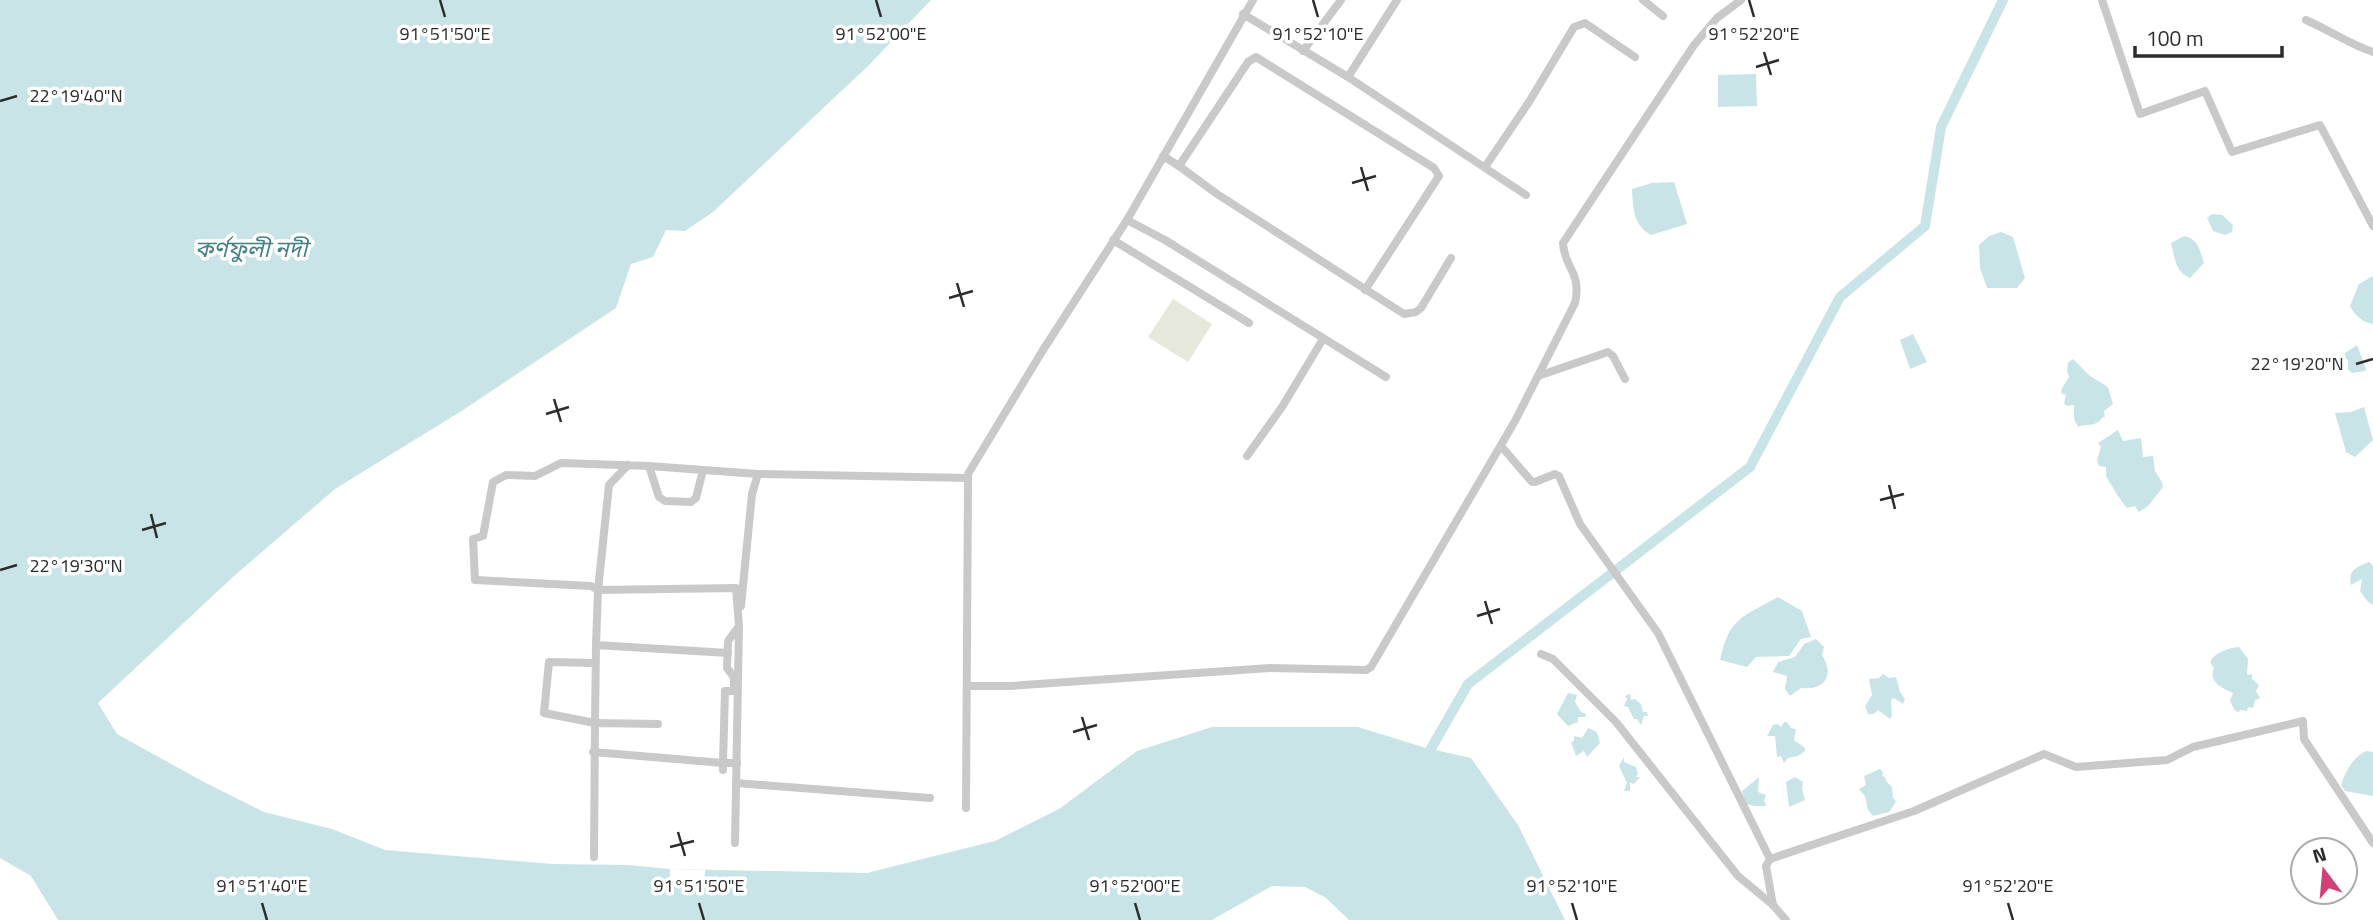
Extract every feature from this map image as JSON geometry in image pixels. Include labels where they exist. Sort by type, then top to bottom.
[{"type":"street","points":[[966,808],[968,474],[1036,361],[1127,220],[1253,0]]},
{"type":"street","points":[[1303,51],[1341,0]]},
{"type":"street","points":[[1348,78],[1397,0]]},
{"type":"street","points":[[1643,0],[1663,16]]},
{"type":"street","points":[[967,686],[1010,686],[1270,668],[1366,670],[1379,653],[1501,446],[1575,303],[1578,284],[1563,250],[1563,243],[1694,46],[1717,18],[1741,0]]},
{"type":"street","points":[[2102,0],[2140,114],[2205,91],[2232,152],[2320,125],[2373,226]]},
{"type":"street","points":[[1243,14],[1348,78],[1526,195]]},
{"type":"street","points":[[2306,20],[2328,29],[2351,45],[2373,52]]},
{"type":"street","points":[[1485,167],[1529,102],[1574,27],[1585,23],[1635,57]]},
{"type":"street","points":[[1179,166],[1248,62],[1256,57],[1434,168],[1439,176],[1365,290]]},
{"type":"street","points":[[1163,156],[1217,194],[1404,314],[1416,312],[1421,308],[1451,258]]},
{"type":"street","points":[[1127,220],[1165,240],[1386,377]]},
{"type":"street","points":[[1114,240],[1249,323]]},
{"type":"street","points":[[1247,456],[1282,407],[1323,340]]},
{"type":"street","points":[[1538,376],[1608,352],[1625,379]]},
{"type":"street","points":[[1501,446],[1531,482],[1555,474],[1559,476],[1580,524],[1658,633],[1770,859]]},
{"type":"street","points":[[723,767],[725,691],[734,691],[734,677],[727,668],[728,641],[739,626],[736,588],[598,590],[591,586],[475,580],[473,539],[483,536],[493,482],[506,475],[535,476],[561,463],[758,474],[968,478]]},
{"type":"street","points":[[594,856],[593,752],[598,590],[609,485],[628,465]]},
{"type":"street","points":[[649,466],[659,498],[665,501],[691,502],[696,498],[703,470]]},
{"type":"street","points":[[735,843],[739,626],[752,495],[758,474]]},
{"type":"street","points":[[596,645],[728,653]]},
{"type":"street","points":[[1541,654],[1553,659],[1616,722],[1738,876],[1773,905],[1786,920]]},
{"type":"street","points":[[596,663],[549,662],[544,713],[595,723],[658,724]]},
{"type":"street","points":[[1773,905],[1766,866],[1770,859],[1914,811],[2045,754],[2076,767],[2167,760],[2193,747],[2303,721],[2304,739],[2373,843]]},
{"type":"street","points":[[593,752],[723,767],[737,763]]},
{"type":"street","points":[[736,783],[930,798]]},
{"type":"shaded area","points":[[1173,299],[1212,324],[1188,362],[1148,337]]},
{"type":"water","name":"কর্ণফুলী নদী","points":[[0,0],[931,0],[869,65],[713,212],[685,231],[666,230],[653,257],[631,264],[616,308],[463,410],[335,489],[234,576],[98,703],[117,734],[264,812],[332,829],[385,850],[553,864],[867,873],[995,841],[1059,809],[1137,751],[1212,727],[1358,727],[1426,748],[1471,758],[1518,825],[1565,920],[1349,920],[1326,898],[1305,887],[1272,886],[1212,920],[58,920],[31,876],[0,858]]},
{"type":"water","points":[[1756,74],[1757,106],[1718,107],[1718,75]]},
{"type":"water","points":[[1674,182],[1687,224],[1651,235],[1637,221],[1632,189],[1652,183]]},
{"type":"water","points":[[2212,214],[2222,215],[2233,225],[2232,232],[2225,235],[2213,231],[2207,218]]},
{"type":"water","points":[[2001,232],[2013,237],[2025,278],[2017,288],[1987,288],[1980,268],[1979,245],[1989,236]]},
{"type":"water","points":[[2184,236],[2195,242],[2204,263],[2190,278],[2178,268],[2171,243]]},
{"type":"water","points":[[2373,276],[2373,324],[2360,318],[2350,306],[2359,284]]},
{"type":"water","points":[[1913,334],[1927,362],[1910,369],[1900,340]]},
{"type":"water","points":[[2357,345],[2366,369],[2352,373],[2348,369],[2348,360],[2344,357],[2345,353]]},
{"type":"water","points":[[2073,359],[2090,376],[2108,387],[2113,404],[2104,411],[2105,418],[2094,424],[2078,427],[2074,419],[2074,405],[2064,404],[2066,395],[2061,393],[2062,388],[2069,377],[2068,363]]},
{"type":"water","points":[[2364,407],[2373,440],[2355,457],[2346,452],[2335,413],[2351,412]]},
{"type":"water","points":[[2118,430],[2123,441],[2141,438],[2143,457],[2153,456],[2155,471],[2162,482],[2163,487],[2148,506],[2139,512],[2135,506],[2127,508],[2106,476],[2106,467],[2099,466],[2097,460],[2101,447],[2098,443]]},
{"type":"water","points":[[2369,562],[2373,566],[2373,605],[2360,591],[2362,579],[2351,585],[2350,580],[2354,569]]},
{"type":"water","points":[[1778,597],[1802,611],[1811,637],[1801,639],[1789,656],[1756,657],[1747,667],[1720,660],[1733,626],[1747,614]]},
{"type":"water","points":[[1816,639],[1824,647],[1822,655],[1828,669],[1825,680],[1816,687],[1801,688],[1790,696],[1785,689],[1787,676],[1773,672],[1778,662],[1795,657],[1804,644]]},
{"type":"water","points":[[2239,647],[2248,659],[2247,675],[2252,674],[2252,679],[2259,685],[2256,691],[2260,698],[2255,700],[2253,708],[2248,707],[2247,711],[2239,712],[2235,711],[2230,701],[2233,693],[2214,680],[2214,668],[2210,662],[2219,653]]},
{"type":"water","points":[[1883,674],[1889,678],[1896,677],[1905,699],[1903,704],[1894,698],[1891,700],[1890,719],[1878,710],[1874,714],[1868,714],[1865,706],[1872,695],[1869,679],[1879,678]]},
{"type":"water","points":[[1568,693],[1577,695],[1575,702],[1581,712],[1586,714],[1585,717],[1578,717],[1578,722],[1568,726],[1557,714]]},
{"type":"water","points":[[1630,694],[1631,700],[1635,699],[1641,704],[1643,712],[1647,712],[1648,716],[1644,716],[1641,725],[1634,719],[1628,707],[1624,706],[1627,699],[1625,696]]},
{"type":"water","points":[[1784,722],[1796,729],[1794,740],[1805,748],[1805,751],[1788,758],[1784,763],[1781,756],[1777,757],[1775,736],[1767,736],[1773,725],[1778,724],[1781,727]]},
{"type":"water","points":[[1588,728],[1597,732],[1600,743],[1587,757],[1584,751],[1576,756],[1571,742],[1574,741],[1574,736],[1582,738]]},
{"type":"water","points":[[2366,751],[2373,752],[2373,796],[2345,791],[2341,785],[2350,765]]},
{"type":"water","points":[[1624,757],[1624,762],[1636,767],[1636,777],[1640,777],[1634,784],[1630,783],[1630,791],[1624,791],[1627,783],[1619,766]]},
{"type":"water","points":[[1880,769],[1882,776],[1892,787],[1896,802],[1889,812],[1873,816],[1868,810],[1865,796],[1859,789],[1866,785],[1864,776]]},
{"type":"water","points":[[1759,777],[1758,792],[1766,795],[1766,804],[1746,806],[1742,791]]},
{"type":"water","points":[[1795,777],[1803,782],[1805,800],[1789,807],[1786,782]]},
{"type":"pier","points":[[670,869],[705,870],[704,884],[670,883]]},
{"type":"waterway","points":[[1425,759],[1468,684],[1750,467],[1840,297],[1925,226],[1941,127],[2003,0]]}]
